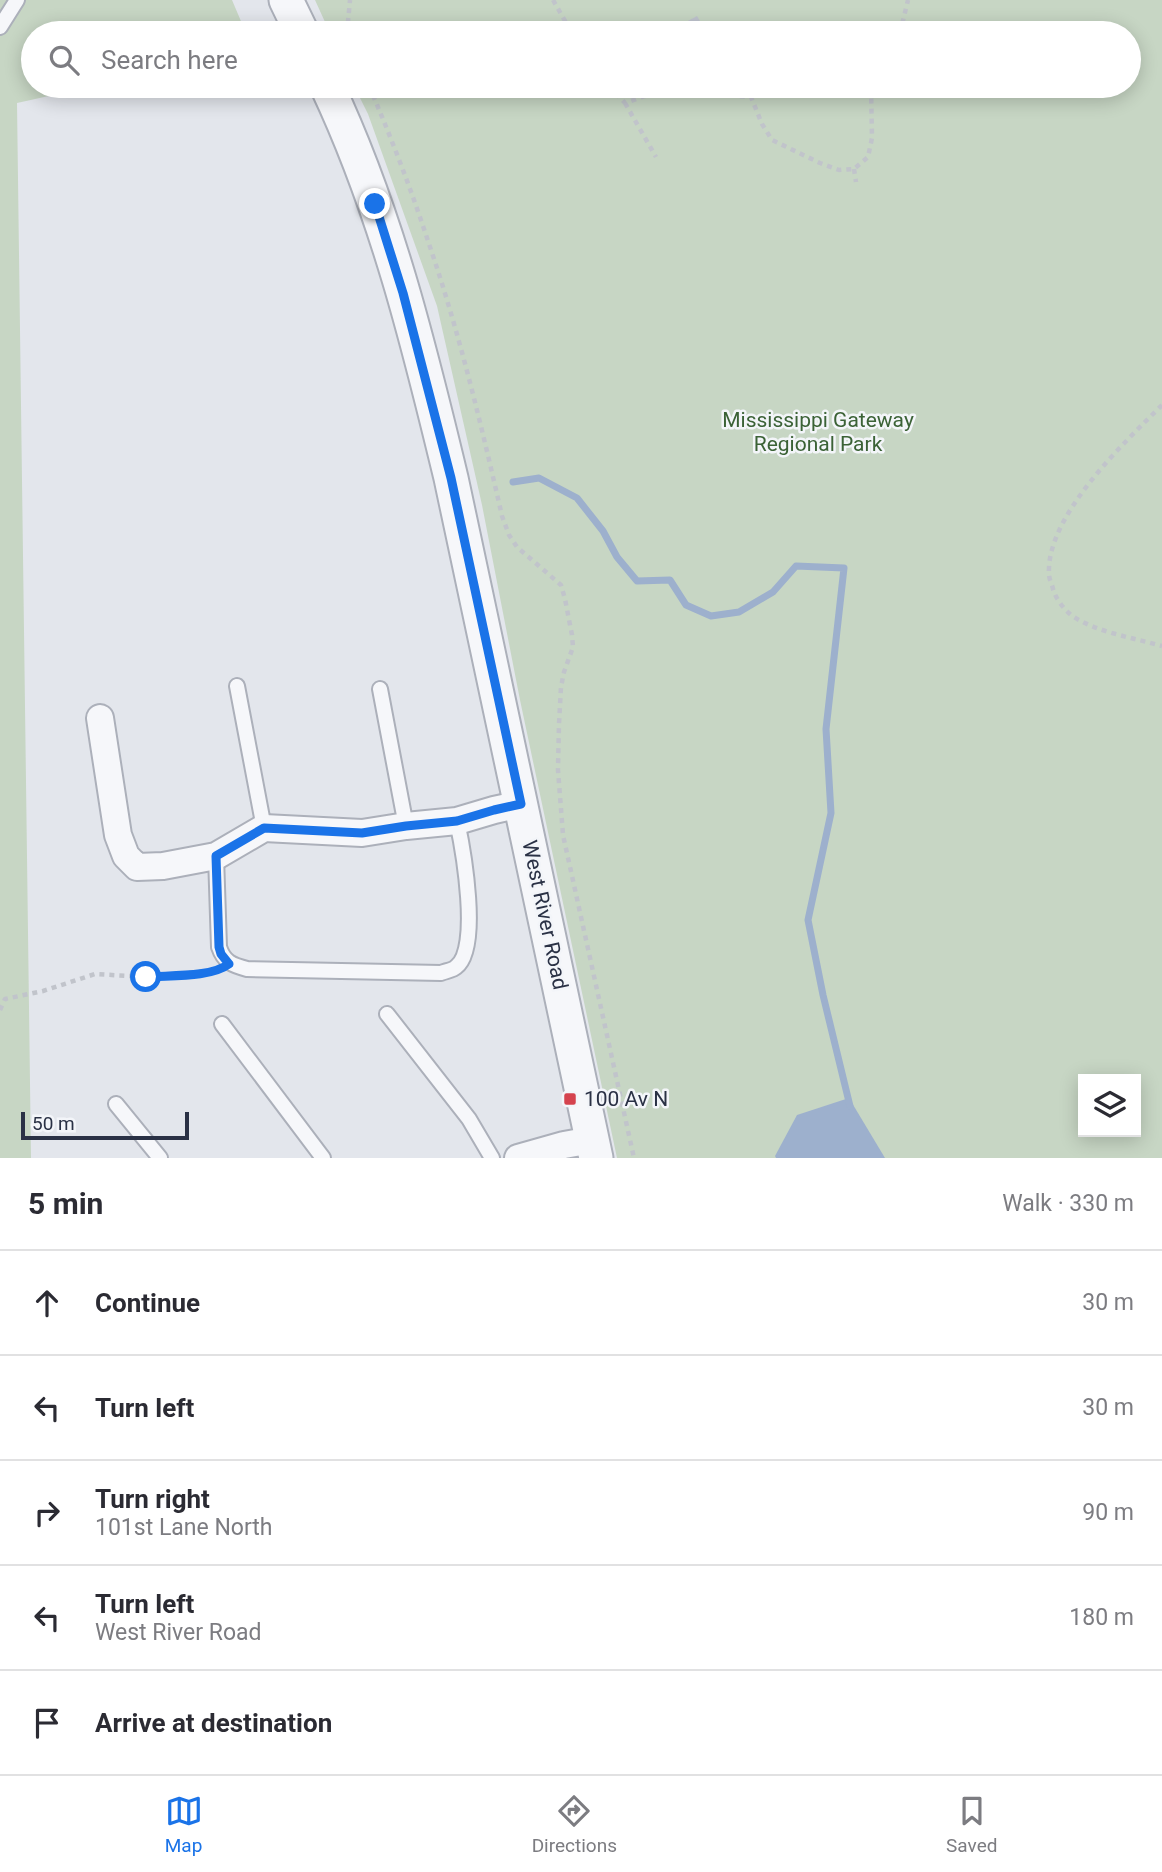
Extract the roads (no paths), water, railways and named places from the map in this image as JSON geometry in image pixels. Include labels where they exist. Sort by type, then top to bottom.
[{"type":"street","points":[[286,0],[296,21]]},
{"type":"street","name":"West River Road","points":[[332,98],[391,250],[420,353],[451,478],[594,1149]]},
{"type":"street","points":[[100,718],[118,835],[126,856],[137,867],[216,856],[264,828],[362,833],[457,821],[521,804]]},
{"type":"street","points":[[518,1158],[564,1145],[594,1149]]},
{"type":"lane","points":[[0,27],[17,0]]},
{"type":"lane","points":[[237,687],[264,828]]},
{"type":"lane","points":[[380,689],[406,826]]},
{"type":"lane","points":[[216,856],[219,947],[229,964],[247,969],[441,973],[458,967],[466,953],[468,938],[467,874],[457,821]]},
{"type":"lane","points":[[387,1014],[470,1119],[492,1158]]},
{"type":"lane","points":[[222,1024],[323,1158]]},
{"type":"lane","points":[[116,1104],[160,1158]]},
{"type":"water","points":[[849,1098],[885,1158],[776,1158],[797,1115]]},
{"type":"waterway","points":[[513,482],[539,478],[577,498],[603,531],[617,557],[637,581],[670,580],[686,605],[711,616],[739,612],[773,592],[796,566],[844,568],[826,729],[831,813],[808,920],[850,1106]]},
{"type":"place","name":"100 Av N","points":[[570,1099]]},
{"type":"park label","name":"Mississippi Gateway Regional Park","points":[[818,432]]}]
